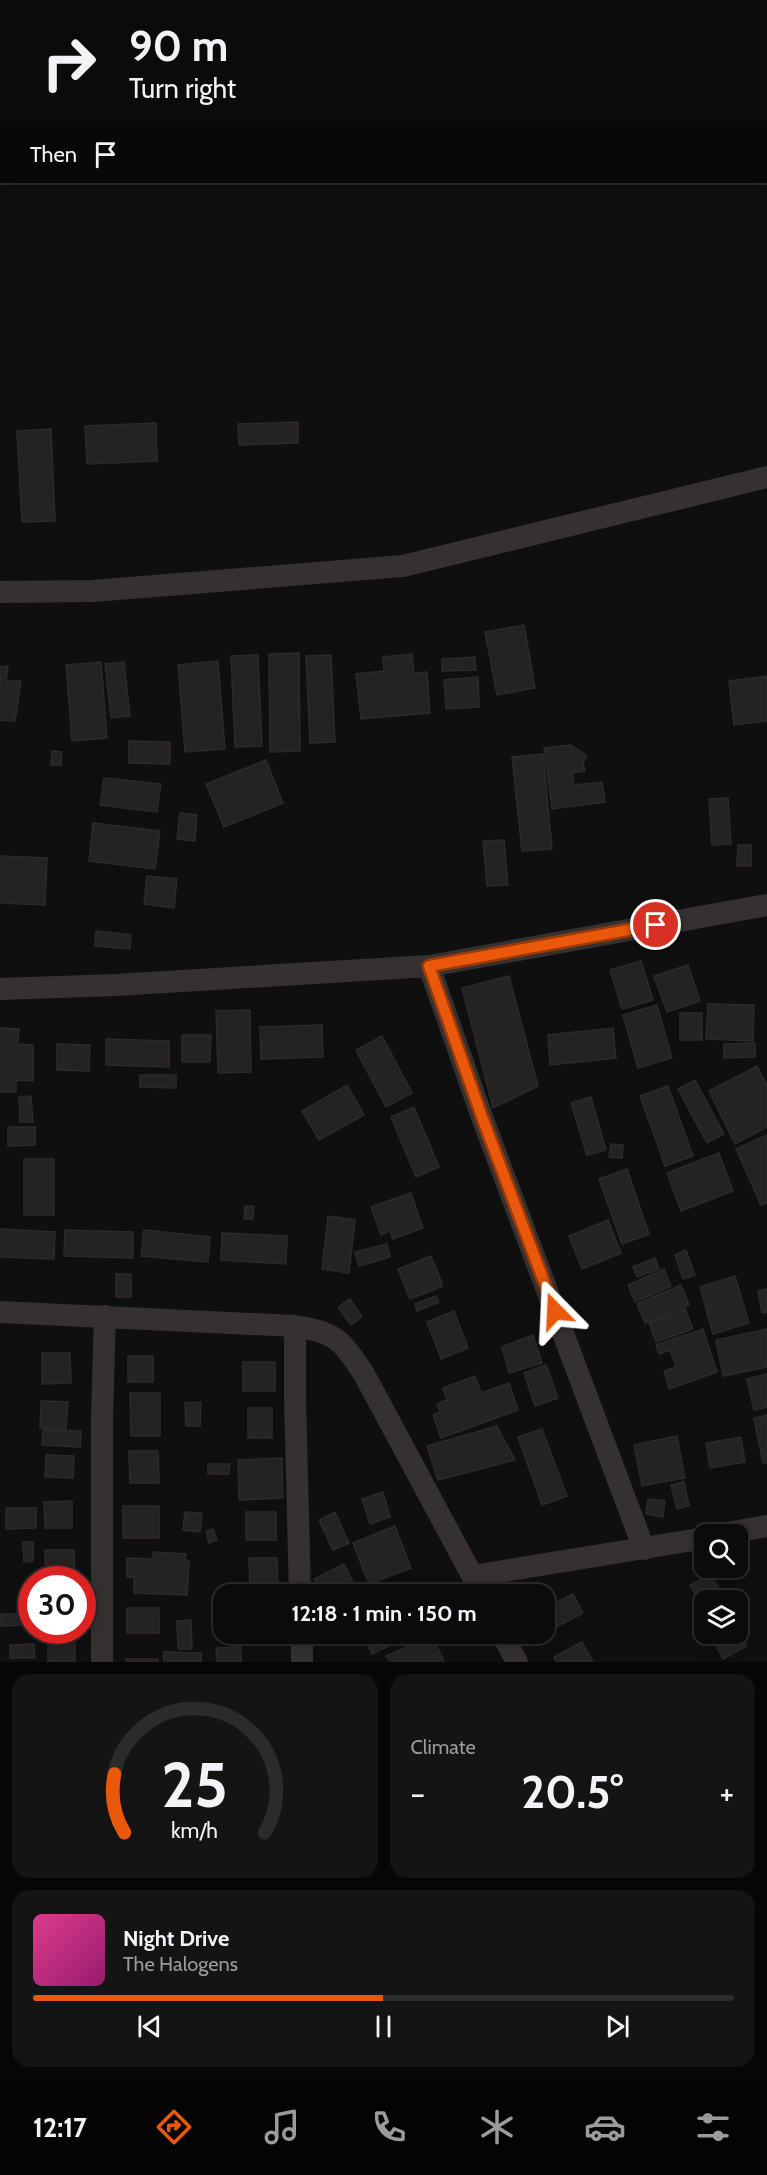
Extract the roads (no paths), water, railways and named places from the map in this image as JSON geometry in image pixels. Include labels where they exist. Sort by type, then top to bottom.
[{"type":"street","points":[[0,591],[93,591],[403,566],[767,477]]},
{"type":"street","points":[[0,989],[116,985],[429,966],[767,905]]},
{"type":"street","points":[[429,966],[482,1117],[644,1549]]},
{"type":"street","points":[[0,1312],[295,1326],[321,1330],[344,1344],[364,1374],[477,1584]]},
{"type":"street","points":[[102,1662],[102,1418],[105,1316]]},
{"type":"street","points":[[295,1326],[300,1584]]},
{"type":"street","points":[[748,1529],[767,1526]]},
{"type":"street","points":[[483,1584],[694,1540]]},
{"type":"street","points":[[302,1644],[302,1662]]},
{"type":"street","points":[[507,1644],[517,1662]]}]
